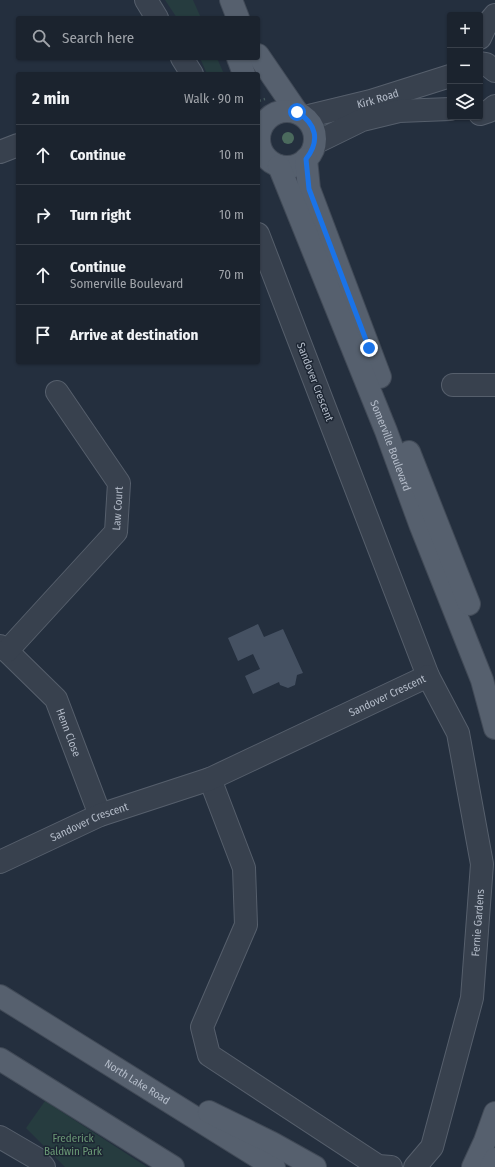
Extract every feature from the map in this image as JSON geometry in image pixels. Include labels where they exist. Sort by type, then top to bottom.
[{"type":"main road","points":[[215,0],[221,16]]},
{"type":"main road","points":[[231,0],[237,16]]},
{"type":"main road","points":[[260,58],[301,115],[311,124],[314,133],[310,151],[298,165],[289,167],[279,166],[271,162],[265,156],[260,144]]},
{"type":"main road","points":[[239,60],[243,72]]},
{"type":"main road","points":[[260,132],[261,116],[270,117],[278,112],[287,111],[301,115]]},
{"type":"main road","name":"Somerville Boulevard","points":[[310,151],[309,189],[495,676]]},
{"type":"main road","name":"Somerville Boulevard","points":[[279,166],[386,431],[420,524],[482,680],[495,728]]},
{"type":"main road","name":"North Lake Road","points":[[0,996],[274,1167]]},
{"type":"main road","points":[[0,1059],[173,1167]]},
{"type":"main road","points":[[173,1104],[210,1113],[272,1143],[315,1167]]},
{"type":"main road","points":[[473,1167],[486,1141],[495,1113]]},
{"type":"main road","points":[[491,1167],[495,1159]]},
{"type":"street","points":[[146,0],[156,16]]},
{"type":"street","points":[[483,31],[495,15]]},
{"type":"street","points":[[483,64],[495,71]]},
{"type":"street","name":"Kirk Road","points":[[301,115],[371,101],[447,77]]},
{"type":"street","name":"Kirk Road","points":[[310,151],[362,120],[399,111],[447,110]]},
{"type":"street","points":[[0,152],[16,146]]},
{"type":"street","name":"Sandover Crescent","points":[[0,862],[100,816],[210,779],[428,676],[260,239]]},
{"type":"street","points":[[453,385],[495,385]]},
{"type":"street","name":"Law Court","points":[[4,649],[116,532],[119,483],[56,392]]},
{"type":"street","name":"Henn Close","points":[[4,649],[56,699],[100,816]]},
{"type":"street","name":"Fernie Gardens","points":[[415,1167],[432,1147],[472,998],[482,864],[458,733],[428,676]]},
{"type":"street","points":[[210,779],[244,868],[246,925],[202,1027],[209,1055],[378,1166],[391,1167]]},
{"type":"street","points":[[0,1137],[36,1158],[44,1167]]},
{"type":"green space","points":[[165,0],[193,0],[200,16],[176,16]]},
{"type":"green space","points":[[201,60],[218,60],[223,72],[206,72]]},
{"type":"green space","name":"Frederick Baldwin Park","points":[[45,1101],[147,1167],[65,1167],[26,1128]]},
{"type":"building","points":[[258,624],[264,637],[283,629],[303,673],[297,675],[295,685],[288,688],[280,685],[279,682],[253,694],[245,676],[260,669],[253,654],[238,661],[228,638]]},
{"type":"route","points":[[297,112],[305,117],[311,124],[314,133],[315,143],[312,152],[306,159],[309,189],[369,348]]}]
